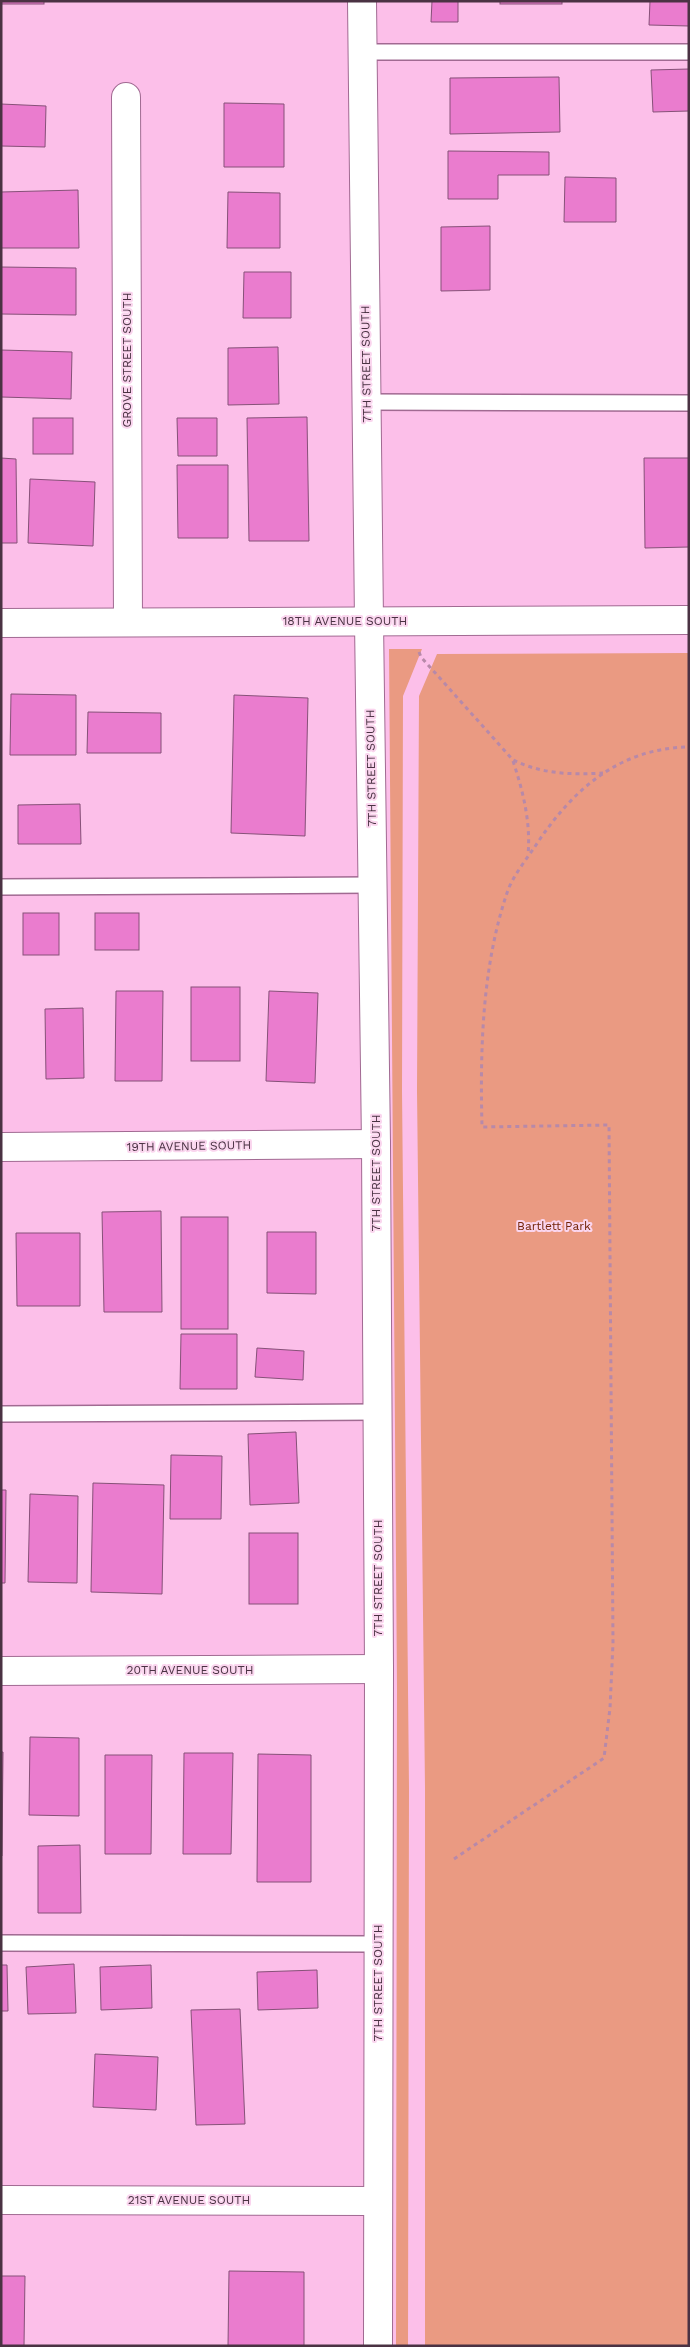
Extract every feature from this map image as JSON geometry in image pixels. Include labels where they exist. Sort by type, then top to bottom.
[{"type":"street","name":"7TH STREET SOUTH","points":[[362,1],[378,1412],[378,2346]]},
{"type":"street","name":"GROVE STREET SOUTH","points":[[126,97],[128,622]]},
{"type":"street","name":"18TH AVENUE SOUTH","points":[[1,623],[689,620]]},
{"type":"street","name":"19TH AVENUE SOUTH","points":[[1,1147],[376,1144]]},
{"type":"street","name":"20TH AVENUE SOUTH","points":[[1,1671],[379,1669]]},
{"type":"street","name":"21ST AVENUE SOUTH","points":[[1,2200],[377,2200]]},
{"type":"lane","points":[[362,52],[689,52]]},
{"type":"lane","points":[[367,402],[689,403]]},
{"type":"lane","points":[[1,887],[372,885]]},
{"type":"lane","points":[[1,1414],[378,1412]]},
{"type":"lane","points":[[1,1942],[378,1944]]},
{"type":"path","points":[[408,621],[421,657],[513,760],[529,768],[547,772],[572,775],[603,773]]},
{"type":"path","points":[[454,1859],[604,1758],[610,1708],[613,1643],[609,1125],[482,1127],[481,1080],[484,1018],[490,962],[509,888],[562,808],[590,782],[618,764],[665,747],[689,747]]},
{"type":"path","points":[[513,760],[526,808],[529,839],[528,857]]},
{"type":"green space","points":[[389,649],[422,649],[403,696],[402,1091],[409,1788],[408,2346],[396,2346],[397,1689]]},
{"type":"green space","name":"Bartlett Park","points":[[689,653],[689,2346],[425,2346],[425,1788],[417,1091],[419,696],[437,654]]},
{"type":"building","points":[[1,1],[44,1],[44,4],[1,4]]},
{"type":"building","points":[[432,1],[458,1],[458,22],[431,22]]},
{"type":"building","points":[[500,1],[562,1],[562,4],[500,4]]},
{"type":"building","points":[[650,1],[689,1],[689,26],[649,25]]},
{"type":"building","points":[[689,69],[689,111],[653,112],[651,70]]},
{"type":"building","points":[[559,77],[560,132],[450,134],[450,78]]},
{"type":"building","points":[[224,103],[284,104],[284,167],[224,167]]},
{"type":"building","points":[[1,104],[46,106],[45,147],[1,146]]},
{"type":"building","points":[[448,151],[549,152],[549,175],[498,175],[498,199],[448,199]]},
{"type":"building","points":[[565,177],[616,178],[616,222],[564,222]]},
{"type":"building","points":[[78,190],[79,248],[1,248],[1,192]]},
{"type":"building","points":[[228,192],[280,193],[280,248],[227,248]]},
{"type":"building","points":[[490,226],[490,290],[441,291],[441,227]]},
{"type":"building","points":[[1,267],[76,268],[76,315],[1,314]]},
{"type":"building","points":[[244,272],[291,272],[291,318],[243,318]]},
{"type":"building","points":[[278,347],[279,404],[228,405],[228,348]]},
{"type":"building","points":[[1,350],[72,352],[71,399],[1,397]]},
{"type":"building","points":[[307,417],[309,541],[249,541],[247,418]]},
{"type":"building","points":[[33,418],[73,418],[73,454],[33,454]]},
{"type":"building","points":[[177,418],[217,418],[217,456],[178,456]]},
{"type":"building","points":[[1,458],[16,459],[17,543],[1,543]]},
{"type":"building","points":[[644,458],[689,458],[689,547],[645,548]]},
{"type":"building","points":[[177,465],[228,465],[228,538],[178,538]]},
{"type":"building","points":[[30,479],[95,482],[93,546],[28,543]]},
{"type":"building","points":[[11,694],[76,695],[76,755],[10,755]]},
{"type":"building","points":[[234,695],[308,698],[305,836],[231,833]]},
{"type":"building","points":[[88,712],[161,713],[161,753],[87,753]]},
{"type":"building","points":[[80,804],[81,844],[18,844],[18,805]]},
{"type":"building","points":[[23,913],[59,913],[59,955],[23,955]]},
{"type":"building","points":[[95,913],[139,913],[139,950],[95,950]]},
{"type":"building","points":[[191,987],[240,987],[240,1061],[191,1061]]},
{"type":"building","points":[[116,991],[163,991],[162,1081],[115,1081]]},
{"type":"building","points":[[269,991],[318,993],[315,1083],[266,1081]]},
{"type":"building","points":[[83,1008],[84,1078],[46,1079],[45,1009]]},
{"type":"building","points":[[161,1211],[162,1312],[104,1312],[102,1212]]},
{"type":"building","points":[[181,1217],[228,1217],[228,1329],[181,1329]]},
{"type":"building","points":[[267,1232],[316,1232],[316,1294],[267,1293]]},
{"type":"building","points":[[16,1233],[80,1233],[80,1306],[17,1306]]},
{"type":"building","points":[[181,1334],[237,1334],[237,1389],[180,1389]]},
{"type":"building","points":[[257,1348],[304,1351],[303,1380],[255,1377]]},
{"type":"building","points":[[296,1432],[299,1503],[250,1505],[248,1434]]},
{"type":"building","points":[[171,1455],[222,1456],[221,1519],[170,1519]]},
{"type":"building","points":[[93,1483],[164,1485],[162,1594],[91,1592]]},
{"type":"building","points":[[1,1490],[6,1490],[5,1583],[1,1583]]},
{"type":"building","points":[[30,1494],[78,1496],[77,1583],[28,1582]]},
{"type":"building","points":[[249,1533],[298,1533],[298,1604],[249,1604]]},
{"type":"building","points":[[30,1737],[79,1738],[79,1816],[29,1815]]},
{"type":"building","points":[[1,1752],[3,1752],[2,1856],[1,1856]]},
{"type":"building","points":[[184,1753],[233,1753],[231,1854],[183,1854]]},
{"type":"building","points":[[258,1754],[311,1755],[311,1882],[257,1882]]},
{"type":"building","points":[[105,1755],[152,1755],[151,1854],[105,1854]]},
{"type":"building","points":[[80,1845],[81,1913],[38,1913],[38,1846]]},
{"type":"building","points":[[74,1964],[76,2013],[28,2014],[26,1967]]},
{"type":"building","points":[[1,1965],[7,1965],[8,2011],[1,2011]]},
{"type":"building","points":[[151,1965],[152,2008],[101,2010],[100,1967]]},
{"type":"building","points":[[317,1970],[318,2008],[258,2010],[257,1972]]},
{"type":"building","points":[[240,2009],[245,2124],[196,2125],[191,2010]]},
{"type":"building","points":[[95,2054],[158,2057],[156,2110],[93,2107]]},
{"type":"building","points":[[229,2271],[304,2272],[304,2346],[228,2346]]},
{"type":"building","points":[[1,2276],[25,2276],[24,2346],[1,2346]]}]
